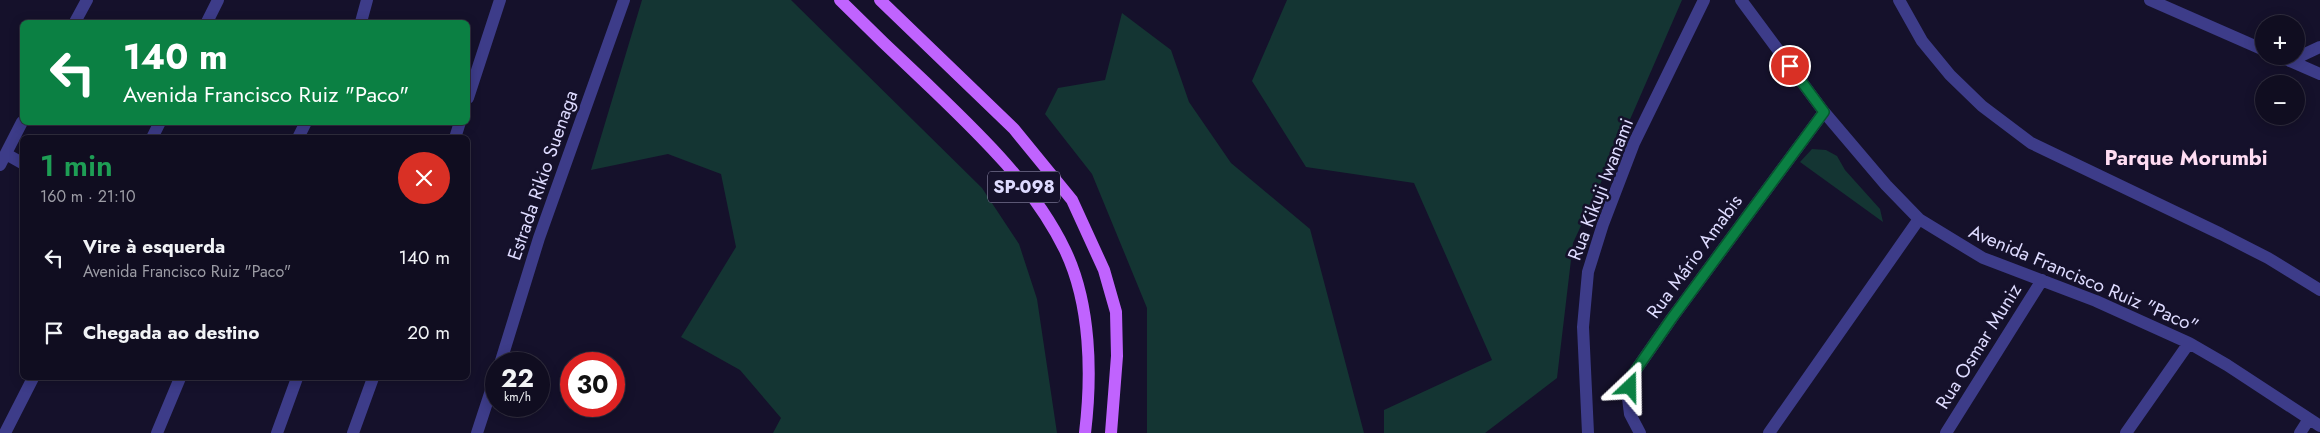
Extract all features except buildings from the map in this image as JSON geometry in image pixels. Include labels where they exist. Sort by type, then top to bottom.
[{"type":"main road","name":"SP-098","points":[[840,0],[986,140],[1024,186],[1066,251],[1085,322],[1090,372],[1085,433]]},
{"type":"main road","name":"SP-098","points":[[880,0],[1014,129],[1072,200],[1104,270],[1116,312],[1116,364],[1111,433]]},
{"type":"street","points":[[76,20],[87,0]]},
{"type":"street","points":[[208,20],[218,0]]},
{"type":"street","points":[[362,20],[367,0]]},
{"type":"street","points":[[470,92],[500,0]]},
{"type":"street","name":"Estrada Rikio Suenaga","points":[[504,352],[539,238],[624,0]]},
{"type":"street","name":"Rua Kikuji Iwanami","points":[[1588,433],[1583,327],[1588,272],[1603,224],[1634,143],[1704,0]]},
{"type":"street","name":"Avenida Francisco Ruiz \"Paco\"","points":[[1740,0],[1824,112],[1886,185],[1919,219],[1955,243],[1983,258],[2096,301],[2189,343],[2227,364],[2315,423]]},
{"type":"street","points":[[1899,0],[1922,41],[1950,75],[1982,106],[2030,143],[2221,234],[2268,258],[2320,290]]},
{"type":"street","points":[[2150,0],[2255,46]]},
{"type":"street","points":[[2305,52],[2320,47]]},
{"type":"street","points":[[2298,65],[2320,74]]},
{"type":"street","name":"Rua Mário Amabis","points":[[1640,433],[1630,414],[1628,398],[1631,377],[1672,318],[1824,112]]},
{"type":"street","points":[[20,125],[3,160],[20,163]]},
{"type":"street","points":[[1769,433],[1919,219]]},
{"type":"street","name":"Rua Osmar Muniz","points":[[1946,433],[2042,280]]},
{"type":"street","points":[[2126,433],[2189,343]]},
{"type":"street","points":[[5,433],[32,380]]},
{"type":"street","points":[[157,433],[179,380]]},
{"type":"street","points":[[277,433],[296,380]]},
{"type":"street","points":[[354,433],[372,380]]},
{"type":"street","points":[[477,433],[485,409]]},
{"type":"street","points":[[2300,433],[2315,423]]},
{"type":"green space","points":[[642,0],[791,0],[982,188],[1019,244],[1037,299],[1057,433],[773,433],[781,418],[740,370],[681,337],[736,247],[721,174],[668,154],[591,170]]},
{"type":"green space","points":[[1287,0],[1682,0],[1573,243],[1557,378],[1485,433],[1384,433],[1384,410],[1492,360],[1414,183],[1306,167],[1252,81]]},
{"type":"green space","points":[[1122,13],[1171,50],[1189,102],[1231,163],[1310,229],[1364,433],[1147,433],[1147,308],[1092,174],[1045,114],[1058,88],[1105,80]]},
{"type":"green space","points":[[1812,149],[1826,150],[1837,156],[1845,170],[1880,209],[1883,222],[1800,162]]},
{"type":"district","name":"Parque Morumbi","points":[[2186,158]]},
{"type":"route","points":[[1630,387],[1631,377],[1672,318],[1824,112],[1790,66]]}]
